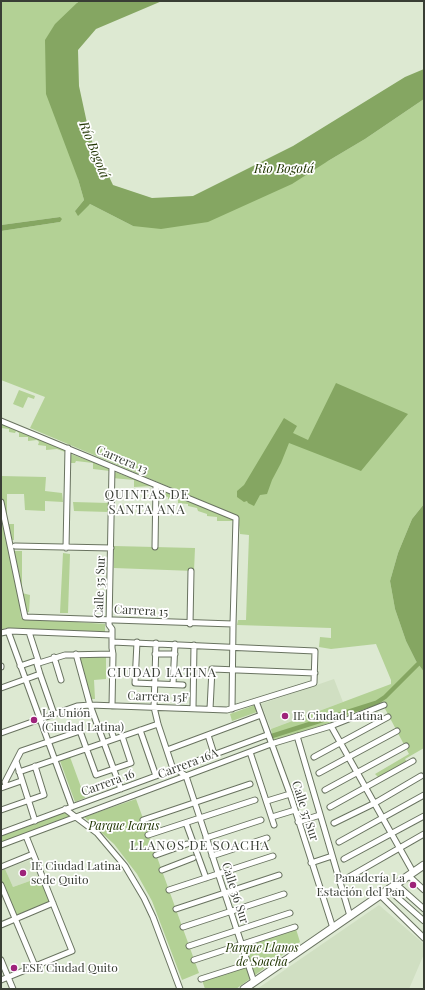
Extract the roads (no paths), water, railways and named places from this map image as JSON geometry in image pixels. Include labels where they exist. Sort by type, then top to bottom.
[{"type":"main road","points":[[244,989],[424,865]]},
{"type":"street","name":"Carrera 13","points":[[1,420],[236,518],[233,624]]},
{"type":"street","points":[[66,548],[68,448]]},
{"type":"street","name":"Calle 35 Sur","points":[[112,467],[109,620],[109,625],[112,629],[113,654],[112,706]]},
{"type":"street","points":[[155,547],[156,485]]},
{"type":"street","name":"Carrera 15","points":[[1,502],[25,617],[190,624],[233,624]]},
{"type":"street","points":[[15,546],[111,548]]},
{"type":"street","points":[[190,624],[191,571]]},
{"type":"street","points":[[232,709],[233,624]]},
{"type":"street","points":[[1,633],[8,631],[112,635]]},
{"type":"street","points":[[8,631],[72,807]]},
{"type":"street","points":[[29,632],[39,661],[37,664],[40,674],[54,714]]},
{"type":"street","points":[[112,642],[315,651],[315,673],[212,669],[210,709]]},
{"type":"street","points":[[137,642],[135,683],[183,685]]},
{"type":"street","points":[[156,643],[154,707],[172,766],[186,776]]},
{"type":"street","points":[[173,684],[175,644]]},
{"type":"street","points":[[193,708],[194,645]]},
{"type":"street","points":[[76,654],[90,705],[121,789]]},
{"type":"street","points":[[20,666],[65,655],[113,654]]},
{"type":"street","points":[[155,654],[175,654]]},
{"type":"street","points":[[54,657],[61,680]]},
{"type":"street","name":"Carrera 15F","points":[[1,733],[77,706],[90,705],[232,709],[314,683],[315,673]]},
{"type":"street","points":[[1,688],[40,674]]},
{"type":"street","name":"Calle 37 Sur","points":[[256,701],[267,735],[290,794],[333,928]]},
{"type":"street","name":"Carrera 16A","points":[[1,845],[271,744],[332,726],[384,706]]},
{"type":"street","points":[[167,750],[261,715]]},
{"type":"street","points":[[314,757],[340,744],[388,716]]},
{"type":"street","points":[[19,772],[158,724]]},
{"type":"street","points":[[332,726],[340,744],[400,848],[411,874],[424,890]]},
{"type":"street","points":[[140,730],[156,776]]},
{"type":"street","points":[[4,787],[5,782],[21,751],[80,731],[96,775],[131,763],[122,736]]},
{"type":"street","points":[[319,774],[397,731]]},
{"type":"street","points":[[112,733],[114,739]]},
{"type":"street","points":[[208,735],[214,754]]},
{"type":"street","name":"Carrera 16","points":[[1,833],[267,735]]},
{"type":"street","points":[[297,736],[350,916]]},
{"type":"street","points":[[325,790],[406,746]]},
{"type":"street","points":[[250,752],[274,825]]},
{"type":"street","points":[[16,761],[21,781],[35,820]]},
{"type":"street","points":[[330,808],[413,761]]},
{"type":"street","points":[[1,810],[44,795],[35,766]]},
{"type":"street","name":"Calle 36 Sur","points":[[186,776],[254,982]]},
{"type":"street","points":[[334,823],[375,803],[421,776]]},
{"type":"street","points":[[4,787],[21,781]]},
{"type":"street","points":[[143,820],[250,784]]},
{"type":"street","points":[[267,801],[290,794]]},
{"type":"street","points":[[339,842],[424,795]]},
{"type":"street","points":[[148,835],[255,800]]},
{"type":"street","points":[[65,810],[97,833],[125,866],[144,898],[179,987]]},
{"type":"street","points":[[272,817],[295,810]]},
{"type":"street","points":[[298,822],[320,815]]},
{"type":"street","points":[[344,859],[424,816]]},
{"type":"street","points":[[206,838],[261,820]]},
{"type":"street","points":[[186,823],[206,878]]},
{"type":"street","points":[[349,876],[424,834]]},
{"type":"street","points":[[1,980],[72,951],[26,836]]},
{"type":"street","points":[[212,856],[267,838]]},
{"type":"street","points":[[156,855],[187,844]]},
{"type":"street","points":[[1,867],[33,854]]},
{"type":"street","points":[[169,890],[273,856]]},
{"type":"street","points":[[311,863],[332,856]]},
{"type":"street","points":[[162,870],[193,858]]},
{"type":"street","points":[[176,909],[278,876]]},
{"type":"street","points":[[396,884],[424,909]]},
{"type":"street","points":[[1,885],[35,966]]},
{"type":"street","points":[[388,889],[424,921]]},
{"type":"street","points":[[183,927],[284,894]]},
{"type":"street","points":[[380,896],[424,938]]},
{"type":"street","points":[[1,925],[53,903]]},
{"type":"street","points":[[189,946],[290,913]]},
{"type":"street","points":[[194,960],[295,928]]},
{"type":"street","points":[[1,960],[13,989]]},
{"type":"street","points":[[201,979],[248,964]]},
{"type":"water","name":"Rio Bogotá","points":[[79,1],[162,1],[96,29],[78,50],[79,86],[90,137],[113,185],[152,198],[193,196],[293,146],[405,77],[424,69],[424,99],[365,139],[292,184],[208,222],[161,229],[133,226],[90,204],[78,216],[75,211],[84,200],[78,179],[46,94],[45,40],[55,24]]},
{"type":"water","points":[[60,217],[62,219],[60,222],[1,231],[1,225]]},
{"type":"water","points":[[336,383],[408,414],[361,471],[289,443],[267,494],[260,495],[254,506],[237,497],[237,491],[244,485],[284,418],[297,426],[293,433],[308,440]]},
{"type":"water","points":[[424,504],[424,672],[416,661],[406,641],[395,609],[390,581],[398,553],[412,519]]},
{"type":"waterway","points":[[272,736],[376,703],[385,697],[418,664],[424,661]]},
{"type":"place","name":"IE Ciudad Latina","points":[[285,716]]},
{"type":"place","name":"La Unión (Ciudad Latina)","points":[[34,720]]},
{"type":"place","name":"IE Ciudad Latina sede Quito","points":[[23,873]]},
{"type":"place","name":"Panadería La Estación del Pan","points":[[413,885]]},
{"type":"place","name":"ESE Ciudad Quito","points":[[14,968]]},
{"type":"district","name":"QUINTAS DE SANTA ANA","points":[[147,502]]},
{"type":"district","name":"CIUDAD LATINA","points":[[162,673]]},
{"type":"district","name":"LLANOS DE SOACHA","points":[[200,846]]},
{"type":"water label","name":"Río Bogotá","points":[[94,150]]},
{"type":"park label","name":"Parque Icarus","points":[[124,826]]},
{"type":"park label","name":"Parque Llanos de Soacha","points":[[262,955]]}]
